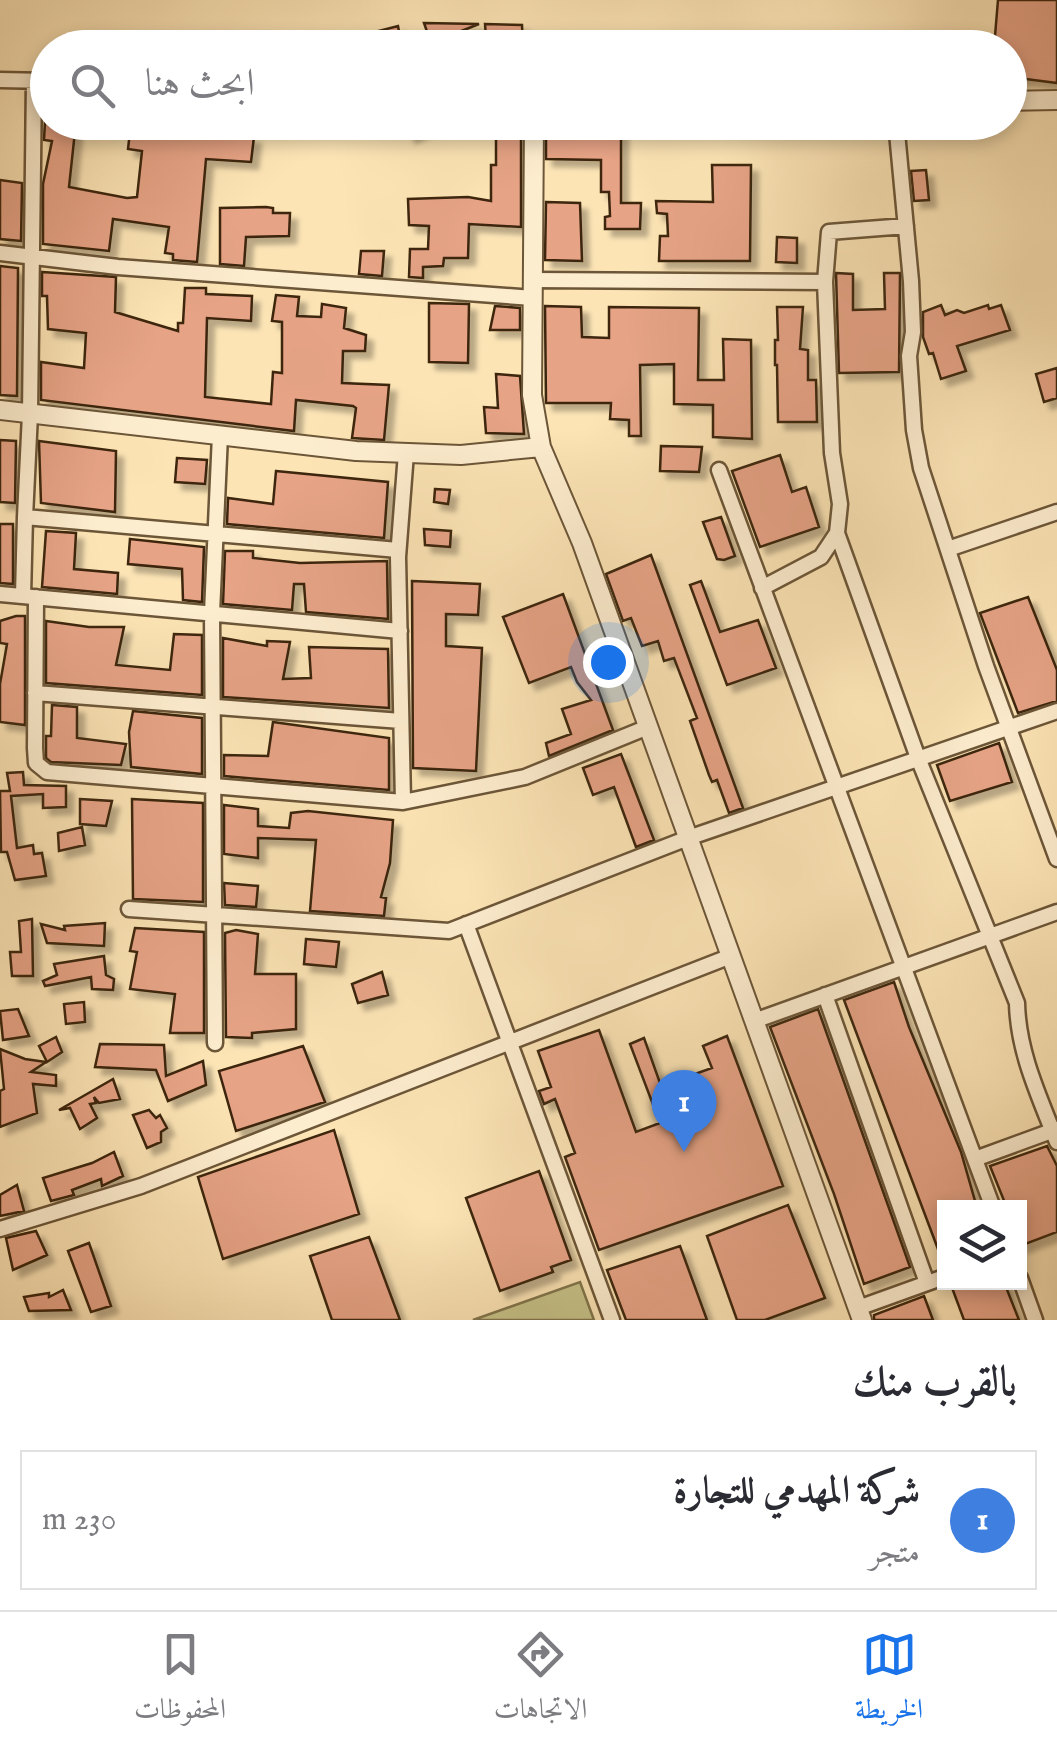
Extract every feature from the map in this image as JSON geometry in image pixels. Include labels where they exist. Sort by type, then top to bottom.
[{"type":"street","points":[[0,80],[30,81]]},
{"type":"street","points":[[1027,101],[1057,100]]},
{"type":"street","points":[[37,140],[30,256],[26,517],[36,764],[48,772],[403,802],[525,776],[648,726]]},
{"type":"street","points":[[534,140],[532,394],[542,447],[582,543],[860,1314],[937,1279]]},
{"type":"street","points":[[898,140],[911,281],[913,332],[909,356],[914,430],[922,468],[1057,859]]},
{"type":"street","points":[[906,226],[830,232],[826,282],[832,453],[840,504],[838,533],[918,758],[1017,1002],[1023,1054],[1056,1134],[975,1160]]},
{"type":"street","points":[[0,253],[118,267],[533,288],[826,282]]},
{"type":"street","points":[[0,410],[356,451],[461,456],[542,447]]},
{"type":"street","points":[[214,1043],[216,786],[212,613],[220,435]]},
{"type":"street","points":[[403,802],[398,550],[406,453]]},
{"type":"street","points":[[719,470],[990,1200]]},
{"type":"street","points":[[948,549],[1057,512]]},
{"type":"street","points":[[26,517],[398,550]]},
{"type":"street","points":[[762,588],[822,557],[838,533]]},
{"type":"street","points":[[0,594],[400,630]]},
{"type":"street","points":[[35,692],[402,721]]},
{"type":"street","points":[[128,909],[448,931],[688,838],[1057,710]]},
{"type":"street","points":[[754,1021],[1057,912]]},
{"type":"street","points":[[466,924],[612,1320]]},
{"type":"street","points":[[0,1229],[141,1186],[731,956]]},
{"type":"street","points":[[825,995],[927,1283]]},
{"type":"street","points":[[1024,1290],[1035,1320]]},
{"type":"shaded area","points":[[580,1282],[594,1320],[473,1320]]},
{"type":"building","points":[[998,0],[1057,0],[1057,83],[1027,79],[1027,30],[996,30]]},
{"type":"building","points":[[424,23],[479,24],[464,30],[426,30]]},
{"type":"building","points":[[485,24],[522,25],[522,30],[485,30]]},
{"type":"building","points":[[44,140],[74,140],[69,187],[127,198],[137,197],[142,151],[128,149],[129,140],[254,140],[251,162],[206,159],[197,262],[173,260],[173,254],[165,253],[169,227],[113,219],[109,251],[43,244],[43,184],[52,141]]},
{"type":"building","points":[[496,140],[521,140],[521,227],[469,224],[468,258],[444,258],[443,266],[423,267],[423,278],[409,277],[410,249],[428,249],[429,226],[409,225],[408,199],[468,197],[491,201],[491,165],[496,165]]},
{"type":"building","points":[[546,140],[621,140],[621,203],[641,203],[640,229],[605,229],[605,217],[610,216],[609,192],[601,192],[601,160],[546,159]]},
{"type":"building","points":[[712,165],[751,165],[750,261],[659,261],[660,236],[668,236],[667,214],[657,213],[656,201],[713,202]]},
{"type":"building","points":[[926,170],[929,200],[914,201],[911,171]]},
{"type":"building","points":[[0,180],[22,183],[21,241],[0,239]]},
{"type":"building","points":[[546,202],[580,203],[582,261],[545,260]]},
{"type":"building","points":[[220,208],[273,208],[273,213],[290,213],[289,236],[246,237],[244,266],[220,264]]},
{"type":"building","points":[[777,237],[797,238],[797,263],[776,262]]},
{"type":"building","points":[[361,251],[384,251],[382,276],[359,274]]},
{"type":"building","points":[[0,266],[18,268],[17,396],[0,395]]},
{"type":"building","points":[[42,272],[116,277],[115,312],[178,331],[178,323],[183,323],[185,288],[206,288],[206,294],[252,296],[251,321],[207,318],[205,397],[271,404],[273,372],[282,373],[282,322],[272,321],[276,295],[299,297],[297,316],[321,317],[322,304],[346,308],[344,328],[366,335],[365,351],[343,351],[342,383],[389,385],[384,440],[352,438],[356,408],[353,406],[296,400],[294,431],[41,400],[41,362],[84,368],[86,333],[48,329]]},
{"type":"building","points":[[836,273],[853,274],[853,310],[885,309],[884,273],[900,273],[899,372],[839,373]]},
{"type":"building","points":[[429,303],[469,304],[468,363],[429,362]]},
{"type":"building","points":[[941,305],[945,315],[1001,305],[1010,330],[957,346],[966,371],[941,379],[923,337],[923,312]]},
{"type":"building","points":[[495,306],[520,308],[520,330],[490,330]]},
{"type":"building","points":[[545,306],[581,307],[582,337],[609,338],[609,307],[699,308],[698,380],[724,380],[723,339],[751,340],[752,439],[713,437],[713,405],[674,404],[674,364],[640,365],[641,436],[629,436],[629,420],[610,419],[611,403],[546,403]]},
{"type":"building","points":[[777,307],[803,307],[800,349],[808,350],[808,380],[816,380],[817,422],[778,422]]},
{"type":"building","points":[[1057,368],[1057,398],[1044,402],[1036,374]]},
{"type":"building","points":[[496,374],[520,376],[524,434],[486,433],[484,407],[498,408]]},
{"type":"building","points":[[0,440],[16,441],[15,503],[0,502]]},
{"type":"building","points":[[39,441],[116,451],[115,512],[41,503]]},
{"type":"building","points":[[661,446],[702,447],[699,472],[660,471]]},
{"type":"building","points":[[780,455],[792,492],[806,487],[819,527],[760,547],[732,471]]},
{"type":"building","points":[[177,458],[207,460],[205,484],[175,482]]},
{"type":"building","points":[[276,471],[388,482],[384,538],[227,524],[228,498],[273,504]]},
{"type":"building","points":[[435,489],[450,490],[448,504],[434,502]]},
{"type":"building","points":[[721,517],[735,556],[724,560],[717,559],[703,522]]},
{"type":"building","points":[[0,524],[13,524],[13,584],[0,583]]},
{"type":"building","points":[[424,529],[451,531],[450,547],[425,545]]},
{"type":"building","points":[[46,531],[76,533],[74,569],[118,573],[117,594],[42,587]]},
{"type":"building","points":[[130,539],[204,547],[202,602],[183,600],[182,569],[128,564]]},
{"type":"building","points":[[225,551],[253,551],[253,558],[300,563],[387,561],[388,619],[306,612],[304,584],[294,584],[292,610],[223,604]]},
{"type":"building","points":[[651,555],[743,808],[729,813],[717,780],[712,782],[709,775],[690,721],[697,718],[674,658],[664,661],[658,641],[642,646],[631,618],[623,621],[606,574]]},
{"type":"building","points":[[412,581],[480,584],[478,615],[446,614],[446,646],[482,648],[476,771],[413,768]]},
{"type":"building","points":[[701,581],[720,632],[758,620],[776,668],[727,685],[690,585]]},
{"type":"building","points":[[563,594],[613,730],[549,756],[546,743],[571,734],[562,709],[591,700],[571,667],[529,683],[503,617]]},
{"type":"building","points":[[1028,597],[1057,670],[1057,701],[1018,713],[980,613]]},
{"type":"building","points":[[25,616],[25,725],[0,722],[0,684],[7,644],[0,643],[0,621]]},
{"type":"building","points":[[46,621],[124,627],[116,665],[170,670],[174,634],[202,635],[202,695],[46,683]]},
{"type":"building","points":[[223,638],[267,646],[267,641],[290,642],[283,679],[311,678],[309,647],[388,649],[389,708],[223,697]]},
{"type":"building","points":[[52,705],[77,707],[77,738],[126,744],[121,765],[51,762],[46,758]]},
{"type":"building","points":[[133,711],[202,718],[202,774],[131,767],[129,732]]},
{"type":"building","points":[[273,722],[389,738],[389,790],[224,776],[224,755],[268,756]]},
{"type":"building","points":[[999,743],[1012,782],[950,801],[937,765]]},
{"type":"building","points":[[621,754],[654,840],[636,847],[614,787],[593,795],[583,768]]},
{"type":"building","points":[[23,772],[24,785],[66,786],[66,807],[43,808],[43,794],[11,796],[17,848],[33,845],[34,854],[42,853],[46,876],[15,880],[7,852],[1,852],[0,791],[10,791],[7,773]]},
{"type":"building","points":[[80,799],[112,801],[106,826],[80,824]]},
{"type":"building","points":[[132,799],[203,803],[203,902],[133,899]]},
{"type":"building","points":[[224,805],[258,809],[258,826],[289,828],[291,813],[308,811],[393,820],[390,863],[381,897],[386,898],[384,916],[310,911],[316,840],[258,838],[258,858],[224,854]]},
{"type":"building","points":[[82,827],[85,845],[59,851],[58,833]]},
{"type":"building","points":[[224,883],[258,886],[256,907],[225,905]]},
{"type":"building","points":[[32,919],[33,976],[12,976],[10,952],[21,952],[19,921]]},
{"type":"building","points":[[105,923],[104,946],[47,943],[41,924],[65,930],[64,926]]},
{"type":"building","points":[[135,928],[204,932],[204,1033],[170,1033],[175,994],[130,989],[137,952],[130,951]]},
{"type":"building","points":[[236,930],[258,934],[255,974],[296,974],[296,1029],[252,1033],[252,1038],[226,1037],[225,933]]},
{"type":"building","points":[[306,939],[339,942],[336,967],[304,964]]},
{"type":"building","points":[[104,956],[106,975],[114,979],[113,990],[92,989],[91,977],[45,986],[43,981],[57,975],[54,964]]},
{"type":"building","points":[[382,972],[388,995],[358,1003],[352,984]]},
{"type":"building","points":[[894,982],[961,1152],[975,1200],[937,1200],[937,1246],[844,1000]]},
{"type":"building","points":[[84,1002],[85,1022],[66,1024],[64,1004]]},
{"type":"building","points":[[18,1009],[29,1036],[3,1040],[0,1011]]},
{"type":"building","points":[[818,1009],[910,1267],[864,1284],[770,1027]]},
{"type":"building","points":[[599,1030],[636,1132],[660,1123],[630,1044],[644,1038],[661,1086],[712,1068],[703,1046],[727,1036],[783,1186],[599,1250],[565,1157],[575,1153],[555,1099],[544,1104],[539,1091],[551,1087],[538,1051]]},
{"type":"building","points":[[56,1037],[62,1052],[47,1062],[39,1046]]},
{"type":"building","points":[[100,1044],[164,1045],[166,1076],[203,1061],[206,1085],[168,1101],[156,1070],[95,1067]]},
{"type":"building","points":[[303,1046],[325,1102],[236,1131],[219,1071]]},
{"type":"building","points":[[0,1049],[46,1062],[31,1072],[56,1075],[56,1086],[33,1084],[37,1113],[0,1127],[0,1091],[4,1089]]},
{"type":"building","points":[[113,1079],[120,1099],[99,1103],[94,1097],[96,1103],[90,1104],[97,1118],[80,1129],[70,1108],[59,1110]]},
{"type":"building","points":[[149,1110],[156,1118],[160,1115],[167,1128],[161,1132],[161,1142],[147,1148],[133,1115]]},
{"type":"building","points":[[334,1130],[359,1214],[223,1259],[198,1177]]},
{"type":"building","points":[[1047,1146],[1057,1166],[1057,1232],[1027,1243],[1027,1200],[1004,1200],[990,1166]]},
{"type":"building","points":[[114,1152],[123,1176],[102,1186],[101,1179],[72,1190],[74,1195],[51,1201],[43,1178]]},
{"type":"building","points":[[539,1171],[571,1260],[551,1267],[553,1272],[500,1291],[466,1198]]},
{"type":"building","points":[[17,1185],[24,1211],[0,1216],[0,1195]]},
{"type":"building","points":[[788,1205],[825,1298],[765,1320],[737,1320],[707,1236]]},
{"type":"building","points":[[36,1231],[47,1255],[13,1270],[6,1238]]},
{"type":"building","points":[[369,1237],[400,1320],[332,1320],[310,1256]]},
{"type":"building","points":[[89,1243],[111,1306],[91,1312],[68,1251]]},
{"type":"building","points":[[680,1246],[707,1320],[626,1320],[607,1270]]},
{"type":"building","points":[[63,1290],[71,1310],[29,1311],[24,1297],[49,1293],[49,1297]]},
{"type":"building","points":[[953,1290],[1007,1290],[1019,1320],[964,1320]]},
{"type":"building","points":[[924,1296],[933,1320],[874,1320],[874,1315]]},
{"type":"place","name":"شركة المهدمي للتجارة","points":[[684,1152]]}]
